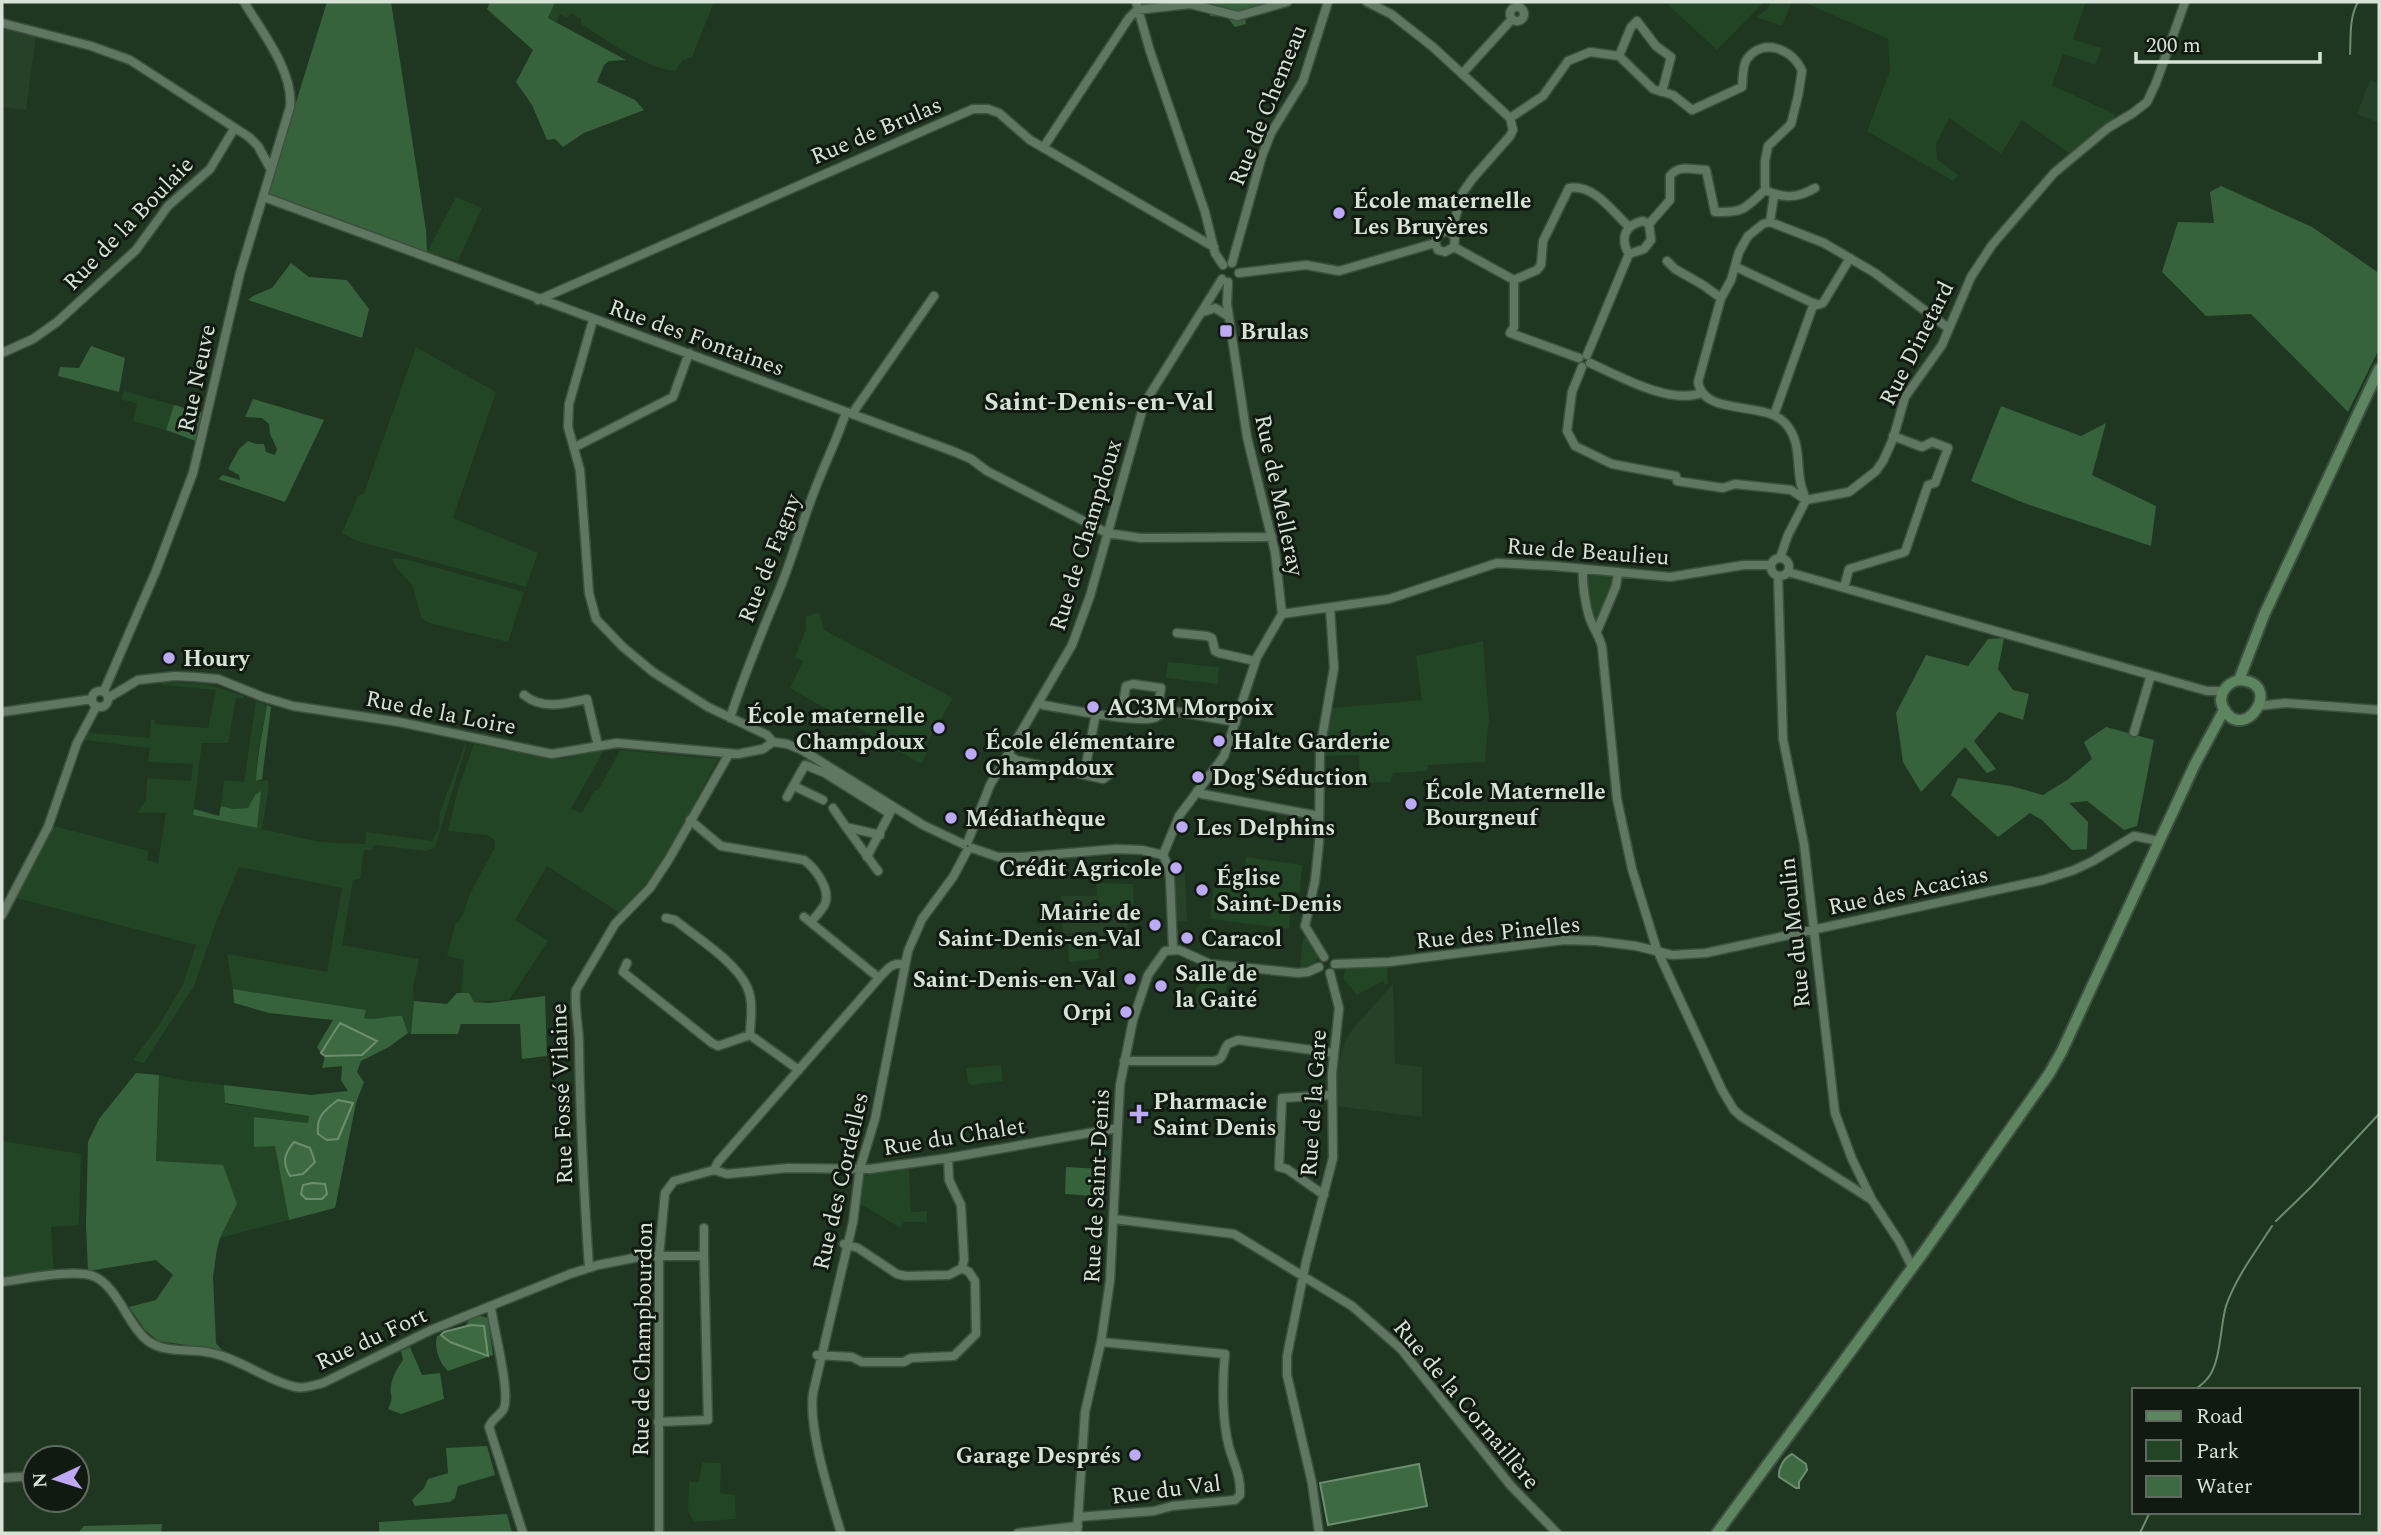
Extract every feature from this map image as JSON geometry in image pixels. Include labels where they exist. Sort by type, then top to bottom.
[{"type":"main road","points":[[2244,681],[2252,646],[2264,615],[2379,369]]},
{"type":"main road","points":[[1717,1533],[1912,1267],[2049,1074],[2202,751],[2232,681],[2244,681],[2258,690],[2260,701],[2256,712],[2246,719],[2234,718]]},
{"type":"main road","points":[[2223,701],[2234,718]]},
{"type":"main road","points":[[2202,751],[2234,718]]},
{"type":"street","name":"Rue Neuve","points":[[106,695],[192,476],[202,443],[240,273],[291,98],[288,79],[282,66],[244,2]]},
{"type":"street","points":[[1137,6],[1190,4],[1238,16],[1287,2]]},
{"type":"street","name":"Rue de Chemeau","points":[[1227,264],[1262,156],[1271,133],[1303,81],[1328,2]]},
{"type":"street","points":[[1367,2],[1391,14],[1433,47],[1510,118],[1513,130],[1510,136],[1463,192],[1451,232]]},
{"type":"street","points":[[1462,74],[1512,15],[1504,2]]},
{"type":"street","name":"Rue Dinetard","points":[[1806,500],[1849,492],[1867,480],[1884,461],[1909,389],[1937,354],[1971,277],[1992,245],[2054,173],[2091,141],[2147,102],[2185,2]]},
{"type":"street","points":[[1043,148],[1137,6]]},
{"type":"street","points":[[1137,6],[1214,247],[1227,264],[1238,268],[1239,273]]},
{"type":"street","points":[[1619,55],[1631,27],[1637,21],[1656,46],[1671,57],[1662,92]]},
{"type":"street","points":[[2,23],[91,46],[130,60],[248,137],[258,146],[270,168]]},
{"type":"street","points":[[1510,118],[1543,96],[1570,60],[1590,52],[1619,55],[1653,89],[1673,95],[1692,110],[1742,88],[1744,62],[1755,51],[1766,47],[1779,48],[1792,57],[1802,71],[1791,124],[1768,145],[1765,160],[1770,222]]},
{"type":"street","name":"Rue de Brulas","points":[[538,300],[973,109],[988,109],[999,113],[1030,140],[1214,247]]},
{"type":"street","name":"Rue de la Boulaie","points":[[2,353],[33,339],[57,322],[136,250],[168,206],[210,169],[233,129]]},
{"type":"street","points":[[1806,500],[1791,490],[1735,484],[1723,488],[1677,481],[1676,477],[1612,464],[1575,446],[1567,431],[1572,392],[1584,361],[1629,254],[1644,249],[1651,240],[1650,224],[1670,200],[1670,176],[1674,170],[1684,167],[1706,170],[1715,212],[1736,212],[1769,192],[1801,197],[1815,188]]},
{"type":"street","points":[[1514,280],[1537,270],[1541,265],[1543,241],[1569,188],[1582,187],[1593,193],[1629,227]]},
{"type":"street","name":"Rue des Fontaines","points":[[264,197],[966,457],[987,471],[1107,533],[1141,538],[1272,537]]},
{"type":"street","points":[[1629,254],[1623,242],[1629,227],[1643,220],[1650,224]]},
{"type":"street","points":[[1780,558],[1788,534],[1806,500],[1800,482],[1794,438],[1784,422],[1774,415],[1710,401],[1701,393],[1698,382],[1721,298],[1731,281],[1739,252],[1748,236],[1770,222],[1824,243],[1875,273],[1948,328]]},
{"type":"street","points":[[1444,230],[1451,232],[1456,241],[1449,252],[1442,251],[1435,243],[1438,234],[1444,230]]},
{"type":"street","points":[[1239,273],[1306,265],[1339,271],[1435,243]]},
{"type":"street","points":[[1454,247],[1514,280]]},
{"type":"street","points":[[1735,267],[1814,303],[1823,303],[1850,258]]},
{"type":"street","points":[[1667,261],[1675,270],[1721,298]]},
{"type":"street","points":[[1227,264],[1220,270],[1225,281],[1234,281],[1239,273]]},
{"type":"street","points":[[1514,280],[1514,327],[1510,333],[1652,389],[1686,396],[1701,393]]},
{"type":"street","name":"Rue de Champdoux","points":[[967,846],[982,801],[1072,645],[1090,596],[1144,404],[1225,281]]},
{"type":"street","name":"Rue de Melleray","points":[[1225,281],[1247,437],[1278,566],[1282,614]]},
{"type":"street","name":"Rue de Fagny","points":[[730,718],[769,611],[778,594],[802,522],[849,413],[934,296]]},
{"type":"street","points":[[1774,415],[1814,303]]},
{"type":"street","points":[[1203,312],[1215,308],[1228,317]]},
{"type":"street","points":[[593,320],[569,404],[568,427],[580,470],[589,593],[596,619],[613,638],[653,672],[708,707],[767,735],[773,742],[788,744],[891,810],[967,846],[998,857],[1116,849],[1142,850],[1163,855]]},
{"type":"street","points":[[575,447],[673,397],[689,353]]},
{"type":"street","points":[[1844,588],[1849,569],[1905,552],[1928,485],[1935,483],[1948,448],[1932,442],[1922,447],[1893,436]]},
{"type":"street","points":[[1780,558],[1788,562],[1788,572],[1784,576],[1773,573],[1771,565],[1774,559],[1780,558]]},
{"type":"street","name":"Rue de Beaulieu","points":[[1282,614],[1389,599],[1497,563],[1677,577],[1744,565],[1771,565]]},
{"type":"street","points":[[1583,569],[1584,594],[1592,625],[1602,647],[1617,799],[1632,869],[1657,950],[1722,1090],[1734,1110],[1760,1130],[1872,1200]]},
{"type":"street","points":[[1597,631],[1616,586],[1618,572]]},
{"type":"street","points":[[1788,572],[2207,691],[2223,701]]},
{"type":"street","name":"Rue du Moulin","points":[[1778,576],[1783,738],[1800,821],[1835,1113],[1852,1159],[1872,1200],[1899,1241],[1912,1267]]},
{"type":"street","points":[[1324,957],[1305,926],[1315,881],[1320,750],[1334,668],[1329,608]]},
{"type":"street","points":[[1282,614],[1255,662],[1224,756],[1179,816],[1163,855],[1169,868],[1173,949],[1184,951],[1199,961],[1210,964],[1298,973],[1319,967]]},
{"type":"street","points":[[1177,633],[1208,636],[1212,638],[1215,651],[1255,662]]},
{"type":"street","points":[[2134,732],[2151,675]]},
{"type":"street","name":"Rue de la Loire","points":[[106,695],[138,680],[166,676],[218,679],[293,706],[399,722],[537,752],[562,754],[598,746],[631,744],[729,754],[759,751],[773,742]]},
{"type":"street","points":[[1121,717],[1126,686],[1133,684],[1161,688],[1156,717]]},
{"type":"street","points":[[2,712],[94,703],[105,705],[106,695],[94,695],[94,703],[77,743],[48,828],[2,915]]},
{"type":"street","points":[[524,695],[531,701],[556,706],[587,699],[598,746]]},
{"type":"street","points":[[2260,701],[2379,710]]},
{"type":"street","points":[[1040,704],[1146,721],[1173,711],[1236,722]]},
{"type":"street","points":[[1084,775],[1096,713]]},
{"type":"street","name":"Rue Fossé Vilaine","points":[[589,1268],[576,990],[615,924],[650,888],[669,859],[729,754]]},
{"type":"street","points":[[1009,755],[1016,760],[1103,779],[1110,774]]},
{"type":"street","points":[[787,796],[806,765],[827,770]]},
{"type":"street","points":[[794,786],[823,800]]},
{"type":"street","points":[[1197,791],[1319,816]]},
{"type":"street","points":[[833,808],[878,871]]},
{"type":"street","points":[[867,857],[891,810]]},
{"type":"street","points":[[690,820],[721,846],[804,860],[808,863],[824,885],[825,893],[825,903],[808,919],[879,978]]},
{"type":"street","points":[[846,827],[880,835]]},
{"type":"street","name":"Rue des Acacias","points":[[1657,950],[1672,955],[1693,955],[1728,950],[2059,876],[2093,861],[2134,836],[2159,841]]},
{"type":"street","name":"Rue des Cordelles","points":[[841,1533],[828,1491],[812,1410],[819,1356],[860,1168],[875,1119],[904,965],[912,938],[922,919],[964,861],[967,846]]},
{"type":"street","points":[[666,918],[675,920],[743,977],[750,994],[750,1035]]},
{"type":"street","name":"Rue des Pinelles","points":[[1335,964],[1389,962],[1564,940],[1595,941],[1657,950]]},
{"type":"street","name":"Rue de Saint-Denis","points":[[1078,1525],[1085,1412],[1101,1342],[1110,1281],[1117,1128],[1124,1061],[1147,975],[1162,953],[1173,949]]},
{"type":"street","points":[[1324,957],[1331,958],[1335,964],[1330,973],[1322,972],[1319,967],[1320,960],[1324,957]]},
{"type":"street","points":[[627,963],[623,972],[712,1044],[718,1046],[750,1035]]},
{"type":"street","points":[[714,1170],[718,1162],[879,978],[895,964],[904,965]]},
{"type":"street","name":"Rue de la Gare","points":[[1319,1533],[1312,1483],[1287,1375],[1287,1356],[1333,1158],[1332,1095],[1338,1000],[1330,973]]},
{"type":"street","points":[[750,1035],[799,1070]]},
{"type":"street","points":[[1124,1061],[1214,1061],[1223,1056],[1228,1044],[1238,1040],[1334,1053]]},
{"type":"street","points":[[1324,1195],[1287,1169],[1279,1167],[1282,1098],[1332,1095]]},
{"type":"street","name":"Rue du Chalet","points":[[714,1170],[727,1174],[788,1168],[860,1168],[948,1158],[1117,1128]]},
{"type":"street","points":[[845,1244],[858,1248],[897,1274],[906,1276],[949,1275],[961,1268],[964,1260],[961,1205],[949,1180],[948,1158]]},
{"type":"street","name":"Rue de Champbourdon","points":[[659,1533],[659,1256],[665,1193],[668,1185],[684,1177],[714,1170]]},
{"type":"street","name":"Rue de la Cornaillère","points":[[1114,1219],[1234,1234],[1352,1306],[1393,1340],[1511,1486],[1557,1533]]},
{"type":"street","points":[[658,1422],[708,1420],[704,1228]]},
{"type":"street","name":"Rue du Fort","points":[[2,1282],[74,1274],[90,1275],[99,1279],[150,1343],[161,1347],[224,1355],[297,1388],[307,1388],[323,1383],[430,1330],[589,1268],[644,1255],[704,1256]]},
{"type":"street","points":[[819,1356],[852,1357],[862,1362],[904,1362],[911,1358],[954,1356],[976,1334],[975,1281],[969,1272],[961,1268]]},
{"type":"street","points":[[491,1307],[505,1398],[503,1410],[491,1421],[489,1427],[523,1533]]},
{"type":"street","name":"Rue du Val","points":[[1078,1525],[1172,1506],[1235,1500],[1240,1495],[1238,1469],[1228,1445],[1223,1392],[1225,1354],[1101,1342]]},
{"type":"street","points":[[2,1478],[21,1477]]},
{"type":"street","points":[[1018,1533],[1078,1525]]},
{"type":"shaded area","points":[[327,2],[391,2],[426,230],[427,252],[268,193]]},
{"type":"shaded area","points":[[490,2],[555,2],[548,18],[626,60],[609,61],[604,65],[597,82],[635,100],[644,110],[584,133],[563,147],[555,139],[547,140],[532,105],[516,82],[533,50],[487,9]]},
{"type":"shaded area","points":[[1280,2],[1244,14],[1246,24],[1235,27],[1227,17],[1210,16],[1211,3]]},
{"type":"shaded area","points":[[2,26],[36,35],[26,110],[2,107]]},
{"type":"shaded area","points":[[2370,80],[2379,84],[2379,123],[2357,114]]},
{"type":"shaded area","points":[[2221,186],[2312,227],[2379,273],[2379,349],[2348,412],[2251,314],[2206,316],[2162,272],[2178,222],[2214,223],[2210,192]]},
{"type":"shaded area","points":[[291,263],[309,277],[347,280],[369,309],[362,338],[248,300],[272,288]]},
{"type":"shaded area","points":[[91,346],[125,358],[119,392],[58,376],[60,367],[79,368]]},
{"type":"shaded area","points":[[253,399],[324,420],[285,502],[218,479],[223,475],[240,480],[239,475],[228,469],[239,449],[248,441],[264,444],[266,452],[275,455],[277,449],[269,424],[262,418],[245,417]]},
{"type":"shaded area","points":[[174,405],[203,413],[196,441],[166,430]]},
{"type":"shaded area","points":[[2001,406],[2081,436],[2106,423],[2092,475],[2156,506],[2151,546],[2024,503],[1971,481]]},
{"type":"shaded area","points":[[2004,638],[1998,669],[2013,690],[2029,694],[2023,720],[1999,712],[1974,741],[1996,769],[1987,773],[1965,747],[1921,792],[1903,762],[1896,713],[1926,655],[1968,666],[1988,639]]},
{"type":"shaded area","points":[[267,705],[271,707],[262,779],[256,781],[259,753]]},
{"type":"shaded area","points":[[2106,727],[2154,740],[2137,826],[2124,830],[2087,801],[2069,803],[2088,822],[2087,849],[2072,850],[2042,820],[2030,813],[1998,837],[1951,795],[1958,778],[2011,786],[2043,795],[2067,780],[2092,759],[2084,742]]},
{"type":"shaded area","points":[[261,791],[257,828],[193,815],[194,809],[219,816],[221,806],[233,809],[248,808],[255,795]]},
{"type":"shaded area","points":[[1185,873],[1187,921],[1169,922],[1166,874]]},
{"type":"shaded area","points":[[1061,896],[1097,896],[1098,907],[1127,906],[1128,937],[1099,939],[1098,932],[1063,934]]},
{"type":"shaded area","points":[[1393,984],[1395,1064],[1422,1067],[1422,1117],[1336,1106],[1337,1068],[1344,1044],[1351,1031]]},
{"type":"shaded area","points":[[233,989],[366,1010],[364,1018],[402,1016],[408,1033],[389,1047],[361,1061],[357,1072],[364,1082],[356,1103],[335,1208],[289,1220],[275,1146],[254,1147],[254,1117],[308,1123],[309,1116],[225,1103],[224,1085],[311,1095],[348,1091],[341,1080],[342,1066],[322,1068],[325,1056],[361,1055],[376,1040],[340,1023],[321,1053],[317,1047],[333,1020],[269,1013],[234,1003]]},
{"type":"shaded area","points":[[457,993],[469,993],[474,1002],[489,1003],[545,996],[547,1056],[522,1059],[520,1024],[461,1024],[458,1034],[411,1034],[414,1001],[447,1004]]},
{"type":"shaded area","points":[[136,1073],[159,1075],[156,1161],[223,1165],[237,1204],[220,1238],[213,1277],[216,1343],[222,1350],[158,1341],[145,1330],[129,1307],[156,1300],[173,1275],[156,1260],[88,1271],[88,1142],[99,1119]]},
{"type":"shaded area","points":[[1066,1167],[1100,1169],[1093,1196],[1065,1194]]},
{"type":"shaded area","points":[[478,1315],[488,1318],[493,1355],[448,1371],[438,1355],[437,1336],[463,1329],[470,1319]]},
{"type":"shaded area","points":[[410,1347],[422,1375],[440,1373],[444,1399],[401,1414],[388,1409],[391,1386],[403,1360],[401,1351]]},
{"type":"shaded area","points":[[487,1446],[495,1475],[458,1486],[455,1498],[450,1502],[415,1506],[412,1500],[424,1488],[428,1479],[448,1473],[446,1448]]},
{"type":"shaded area","points":[[507,1514],[512,1533],[379,1533],[379,1522]]},
{"type":"shaded area","points":[[162,1524],[161,1533],[78,1533],[84,1526]]},
{"type":"green space","points":[[555,2],[714,2],[692,57],[683,60],[675,71],[650,64],[626,52],[581,24],[581,19],[571,13],[567,18],[560,14],[556,22],[548,18]]},
{"type":"green space","points":[[1665,2],[1764,2],[1717,50]]},
{"type":"green space","points":[[1771,2],[1792,2],[1782,26],[1756,17],[1767,9]]},
{"type":"green space","points":[[1803,2],[2086,2],[2073,39],[2102,48],[2095,65],[2063,54],[2052,85],[2114,114],[2115,118],[2069,153],[2022,120],[2001,154],[1949,118],[1936,144],[1937,159],[1958,175],[1953,181],[1867,131],[1890,71],[1888,39]]},
{"type":"green space","points":[[456,197],[482,208],[458,261],[427,252]]},
{"type":"green space","points":[[416,347],[496,392],[453,518],[538,553],[526,587],[357,541],[342,533],[358,496],[364,493]]},
{"type":"green space","points":[[124,391],[174,405],[166,430],[133,421],[137,404],[121,399]]},
{"type":"green space","points":[[392,558],[405,559],[524,592],[508,642],[422,619],[412,585],[395,566]]},
{"type":"green space","points":[[1591,573],[1611,576],[1614,580],[1599,624],[1595,625],[1586,578]]},
{"type":"green space","points":[[820,614],[824,630],[953,698],[926,745],[926,754],[921,764],[790,688],[803,661],[795,657],[806,629],[806,617]]},
{"type":"green space","points":[[1483,641],[1489,718],[1485,762],[1428,765],[1427,771],[1393,773],[1391,782],[1360,783],[1359,755],[1324,756],[1332,708],[1422,700],[1416,656]]},
{"type":"green space","points":[[1168,662],[1219,667],[1218,684],[1166,678]]},
{"type":"green space","points":[[163,682],[207,684],[244,696],[236,698],[228,743],[202,743],[193,815],[256,828],[255,795],[248,808],[233,809],[221,806],[224,780],[244,782],[256,701],[267,705],[256,771],[256,781],[267,780],[269,786],[262,829],[320,842],[365,844],[366,832],[432,841],[439,828],[440,812],[466,742],[435,847],[426,851],[374,845],[372,850],[364,850],[360,879],[353,880],[342,945],[419,959],[413,987],[411,1034],[408,1033],[402,1016],[363,1018],[366,1010],[233,989],[227,954],[327,972],[342,888],[239,867],[194,986],[144,1063],[133,1060],[159,1025],[183,984],[196,945],[16,898],[54,826],[149,851],[147,860],[158,863],[166,813],[137,813],[146,800],[147,778],[191,781],[193,764],[148,762],[150,748],[84,740],[89,733],[150,738],[151,720],[155,720],[155,724],[208,728],[216,690],[162,685]]},
{"type":"green space","points":[[474,744],[544,758],[563,759],[604,750],[571,809],[582,813],[594,791],[599,789],[620,750],[718,759],[660,867],[620,913],[547,866],[515,920],[548,941],[509,1000],[474,1002],[469,993],[461,993],[464,960],[447,956],[455,925],[463,915],[469,896],[495,847],[495,840],[487,835],[448,831],[458,789]]},
{"type":"green space","points":[[1246,857],[1302,865],[1300,892],[1293,892],[1289,929],[1210,919],[1214,882],[1243,885]]},
{"type":"green space","points":[[1096,883],[1133,884],[1134,904],[1098,907]]},
{"type":"green space","points":[[1097,933],[1099,959],[1069,962],[1067,935]]},
{"type":"green space","points":[[1303,938],[1307,938],[1318,956],[1314,965],[1300,968]]},
{"type":"green space","points":[[1346,967],[1385,967],[1388,983],[1386,985],[1383,981],[1357,995],[1343,978]]},
{"type":"green space","points":[[1200,979],[1228,979],[1223,1010],[1196,1009],[1196,987],[1199,987]]},
{"type":"green space","points":[[1001,1065],[1003,1081],[971,1085],[968,1083],[966,1068]]},
{"type":"green space","points":[[159,1075],[224,1085],[225,1104],[309,1115],[308,1123],[255,1117],[275,1145],[289,1220],[220,1238],[237,1204],[156,1162]]},
{"type":"green space","points":[[2,1141],[81,1154],[79,1225],[51,1227],[54,1273],[2,1279]]},
{"type":"green space","points":[[909,1169],[911,1212],[927,1211],[927,1222],[904,1222],[900,1228],[861,1204],[864,1178],[869,1174]]},
{"type":"green space","points":[[702,1462],[721,1463],[720,1493],[735,1495],[736,1519],[694,1522],[688,1511],[689,1482],[699,1482]]},
{"type":"water","points":[[340,1023],[377,1041],[362,1055],[325,1056],[321,1053]]},
{"type":"water","points":[[338,1100],[353,1103],[338,1139],[327,1140],[318,1134],[318,1122],[325,1110]]},
{"type":"water","points":[[294,1142],[310,1148],[315,1162],[303,1174],[290,1176],[285,1158]]},
{"type":"water","points":[[325,1184],[327,1194],[322,1199],[306,1199],[301,1194],[303,1185]]},
{"type":"water","points":[[471,1325],[484,1326],[488,1356],[450,1342],[441,1335]]},
{"type":"water","points":[[1792,1454],[1806,1464],[1807,1470],[1799,1482],[1799,1488],[1779,1477],[1782,1464]]},
{"type":"water","points":[[1419,1464],[1427,1506],[1328,1525],[1320,1483]]},
{"type":"waterway","points":[[2350,54],[2352,21],[2358,2]]},
{"type":"waterway","points":[[2276,1221],[2379,1114]]},
{"type":"waterway","points":[[2197,1388],[2207,1379],[2215,1364],[2230,1295],[2272,1226]]},
{"type":"waterway","points":[[2140,1533],[2149,1514]]},
{"type":"place","name":"École maternelle Les Bruyères","points":[[1339,213]]},
{"type":"place","name":"Brulas","points":[[1226,331]]},
{"type":"place","name":"Houry","points":[[169,658]]},
{"type":"place","name":"AC3M Morpoix","points":[[1093,707]]},
{"type":"place","name":"École maternelle Champdoux","points":[[939,728]]},
{"type":"place","name":"Halte Garderie","points":[[1219,741]]},
{"type":"place","name":"École élémentaire Champdoux","points":[[971,754]]},
{"type":"place","name":"Dog'Séduction","points":[[1198,777]]},
{"type":"place","name":"École Maternelle Bourgneuf","points":[[1411,804]]},
{"type":"place","name":"Médiathèque","points":[[951,818]]},
{"type":"place","name":"Les Delphins","points":[[1182,827]]},
{"type":"place","name":"Crédit Agricole","points":[[1176,868]]},
{"type":"place","name":"Église Saint-Denis","points":[[1202,890]]},
{"type":"place","name":"Mairie de Saint-Denis-en-Val","points":[[1155,925]]},
{"type":"place","name":"Caracol","points":[[1187,938]]},
{"type":"place","name":"Saint-Denis-en-Val","points":[[1130,979]]},
{"type":"place","name":"Salle de la Gaité","points":[[1161,986]]},
{"type":"place","name":"Orpi","points":[[1126,1012]]},
{"type":"place","name":"Pharmacie Saint Denis","points":[[1139,1114]]},
{"type":"place","name":"Garage Després","points":[[1135,1455]]},
{"type":"district","name":"Saint-Denis-en-Val","points":[[1099,401]]}]
